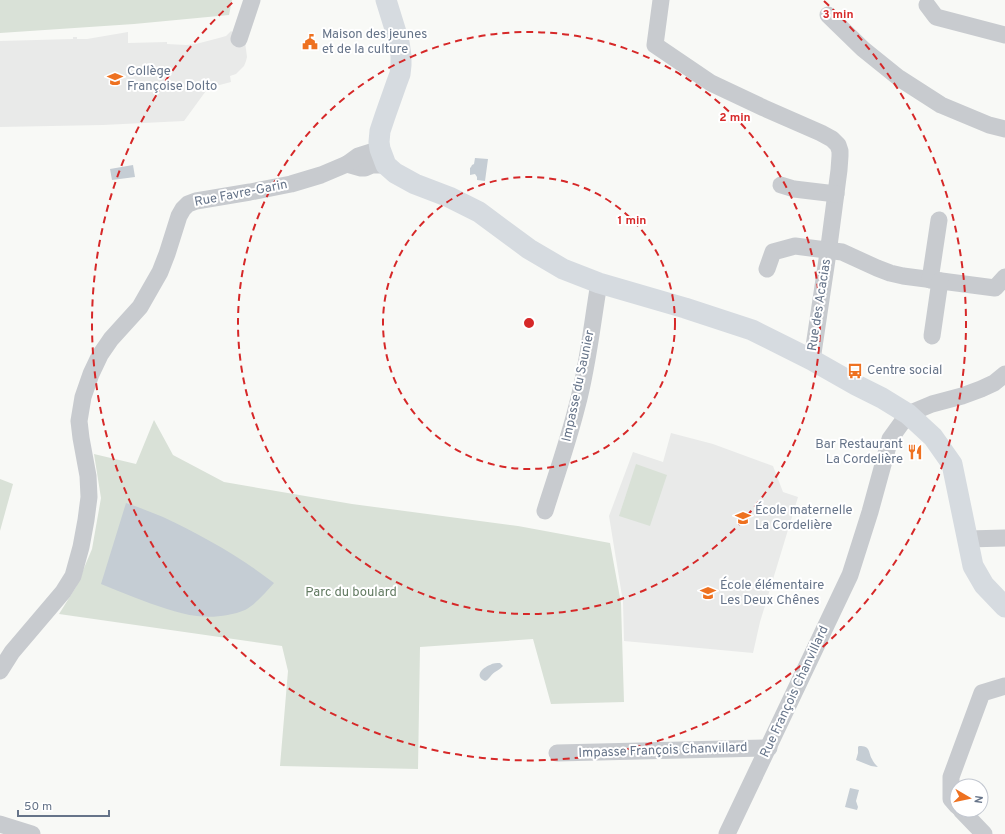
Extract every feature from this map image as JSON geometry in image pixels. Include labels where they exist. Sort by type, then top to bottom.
[{"type":"main road","points":[[386,0],[399,42],[401,61],[400,74],[380,131],[379,142],[383,157],[395,173],[415,184],[449,197],[479,212],[529,249],[564,269],[599,283],[686,308],[752,330],[812,360],[908,414],[933,437],[952,464],[973,566],[984,585],[1005,607]]},
{"type":"street","points":[[239,39],[252,0]]},
{"type":"street","name":"Rue des Acacias","points":[[661,0],[655,45],[711,83],[832,138],[838,145],[840,156],[836,194],[812,360]]},
{"type":"street","points":[[927,5],[936,17],[1005,35]]},
{"type":"street","points":[[828,15],[863,49],[899,78],[941,105],[989,125],[1005,129]]},
{"type":"street","name":"Rue Favre-Garin","points":[[0,671],[12,652],[63,592],[73,576],[81,547],[86,520],[88,497],[88,476],[79,420],[82,397],[100,355],[111,339],[140,307],[157,278],[167,254],[179,216],[183,209],[188,204],[196,201],[291,184],[321,175],[347,164],[358,156],[383,157]]},
{"type":"street","points":[[781,185],[794,189],[836,194]]},
{"type":"street","points":[[932,336],[939,220]]},
{"type":"street","name":"Rue des Acacias","points":[[767,269],[773,252],[795,246],[829,250]]},
{"type":"street","points":[[829,250],[842,252],[890,273],[935,280],[995,288],[1005,277]]},
{"type":"street","name":"Impasse du Saunier","points":[[545,511],[566,448],[577,405],[585,370],[599,283]]},
{"type":"street","points":[[908,414],[932,404],[981,390],[994,383],[1005,374]]},
{"type":"street","name":"Rue François Chanvillard","points":[[728,834],[850,575],[870,512],[890,439],[908,414]]},
{"type":"street","points":[[968,539],[1005,538]]},
{"type":"street","points":[[951,778],[982,693],[1005,686]]},
{"type":"street","name":"Impasse François Chanvillard","points":[[557,754],[769,748]]},
{"type":"street","points":[[969,818],[984,834]]},
{"type":"street","points":[[0,824],[32,834]]},
{"type":"shaded area","name":"Collège Françoise Dolto","points":[[231,31],[245,42],[247,57],[244,66],[236,74],[230,76],[231,82],[208,88],[184,121],[103,125],[0,127],[0,41],[73,39],[73,37],[77,37],[77,39],[87,39],[128,32],[128,43],[167,42],[167,44],[186,45],[196,44],[226,36]]},
{"type":"shaded area","points":[[475,158],[488,159],[485,181],[477,180],[475,174],[470,175],[470,168],[474,164]]},
{"type":"shaded area","points":[[133,165],[135,177],[112,180],[110,169]]},
{"type":"shaded area","points":[[671,433],[713,444],[773,466],[783,492],[798,497],[760,622],[753,653],[624,641],[623,602],[609,516],[633,452],[663,462]]},
{"type":"shaded area","points":[[126,503],[163,517],[192,531],[234,555],[274,583],[249,608],[228,615],[209,617],[190,615],[167,609],[101,584]]},
{"type":"shaded area","points":[[495,663],[500,663],[503,666],[493,673],[487,680],[485,681],[480,677],[480,672],[484,668]]},
{"type":"shaded area","points":[[859,746],[867,748],[873,761],[878,767],[856,760]]},
{"type":"shaded area","points":[[850,788],[859,790],[856,801],[858,807],[857,810],[845,807]]},
{"type":"green space","points":[[0,0],[232,0],[229,15],[134,24],[0,33]]},
{"type":"green space","name":"Parc du boulard","points":[[154,420],[173,455],[224,482],[352,504],[518,526],[610,543],[621,603],[624,702],[551,704],[533,639],[420,647],[418,769],[280,766],[288,671],[282,646],[59,614],[76,587],[92,549],[101,498],[94,454],[136,464]]},
{"type":"green space","points":[[636,464],[667,475],[650,526],[619,516]]},
{"type":"green space","points":[[0,479],[13,484],[0,531]]},
{"type":"place","name":"Maison des jeunes et de la culture","points":[[310,42]]},
{"type":"place","name":"Collège Françoise Dolto","points":[[115,79]]},
{"type":"place","name":"Centre social","points":[[855,371]]},
{"type":"place","name":"Bar Restaurant La Cordelière","points":[[915,452]]},
{"type":"place","name":"École maternelle La Cordelière","points":[[743,518]]},
{"type":"place","name":"École élémentaire Les Deux Chênes","points":[[708,593]]}]
